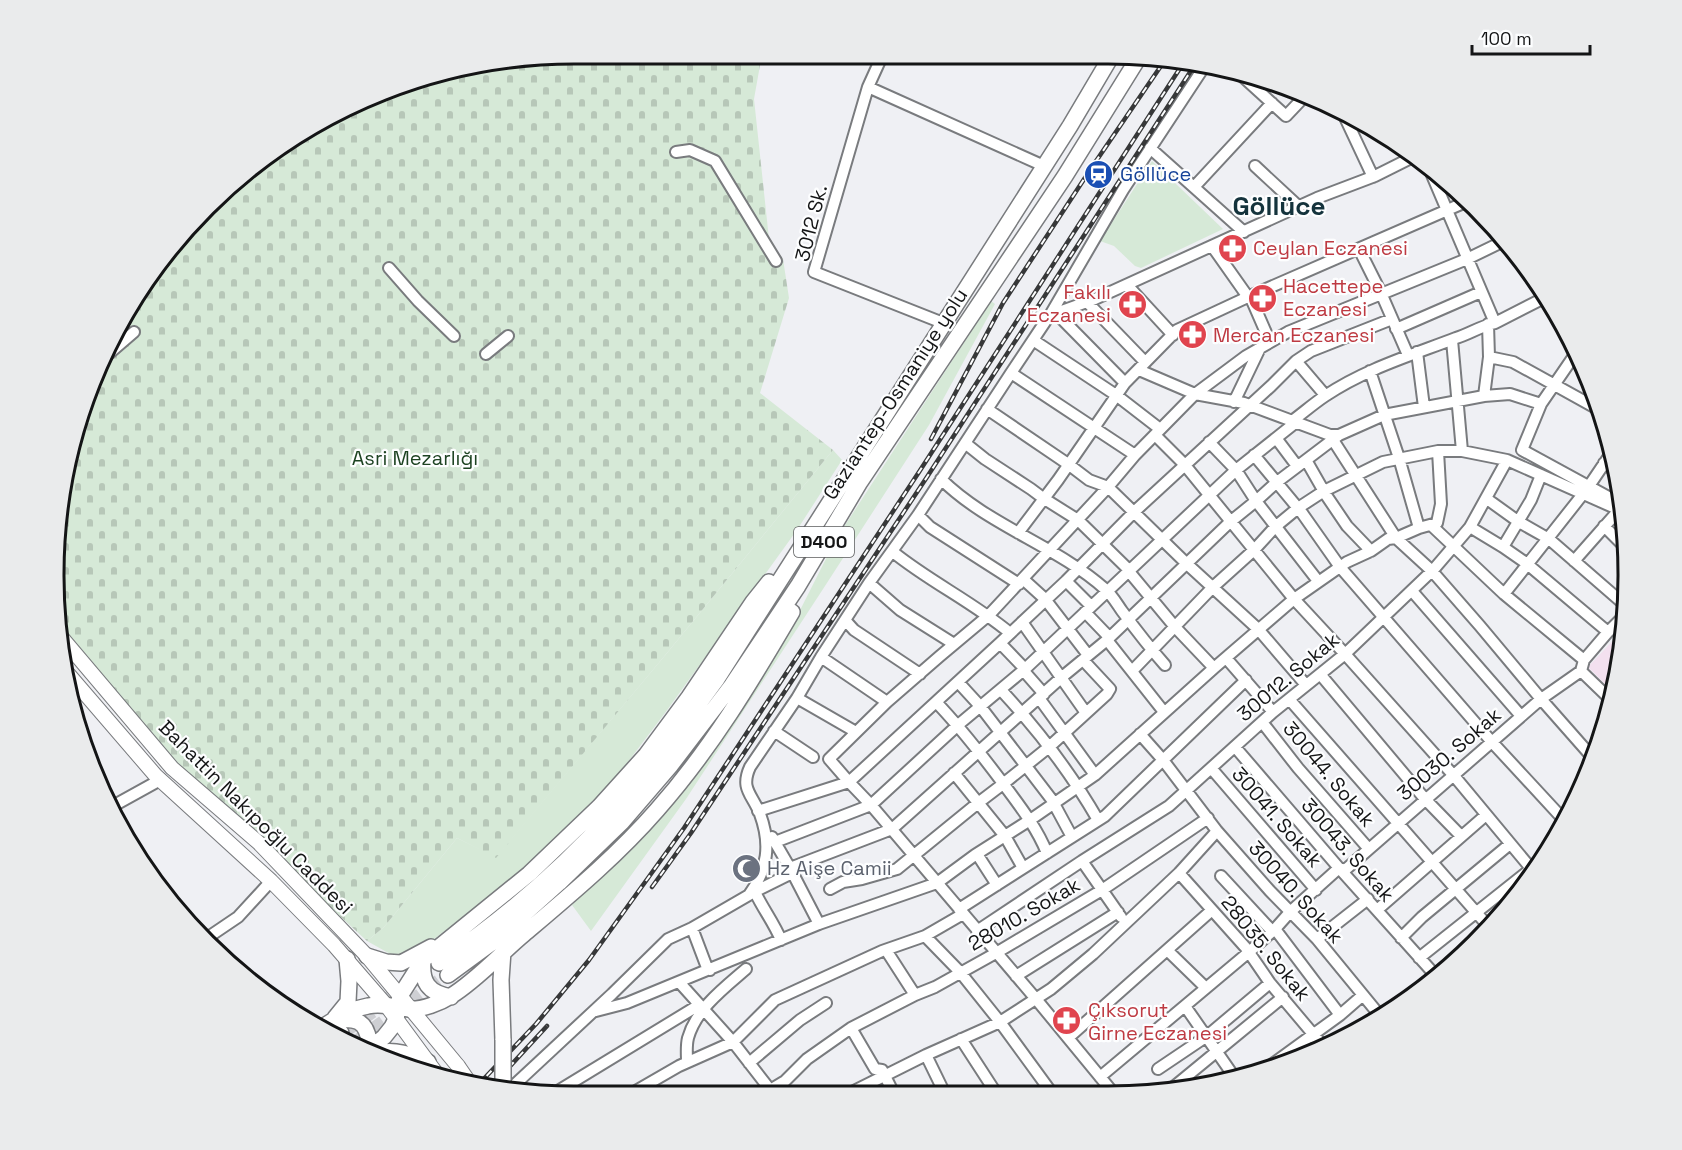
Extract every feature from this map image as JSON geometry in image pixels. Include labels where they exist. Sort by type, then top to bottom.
[{"type":"highway","name":"Gaziantep-Osmaniye yolu","points":[[1106,64],[1070,126],[717,679],[657,760],[613,813],[550,876],[443,969],[493,942],[560,883],[622,822],[671,765],[732,685],[798,586],[860,482],[1059,186],[1134,66]]},
{"type":"highway","points":[[336,1026],[347,1012],[368,1006],[434,1005],[451,997],[589,879],[656,811],[707,748],[744,693],[792,611],[860,482]]},
{"type":"highway","points":[[373,1044],[384,1037],[423,960],[529,874],[599,807],[646,755],[689,697],[753,602],[818,521]]},
{"type":"highway","points":[[367,956],[386,962],[401,963],[452,935]]},
{"type":"highway","points":[[503,951],[501,980],[505,1080]]},
{"type":"highway","points":[[335,1025],[348,1002],[347,959]]},
{"type":"highway","points":[[423,960],[422,972],[426,984],[438,994],[451,997]]},
{"type":"highway","points":[[337,1026],[350,1018],[367,1029],[369,1042]]},
{"type":"highway","points":[[394,1052],[409,1053],[422,1061]]},
{"type":"main road","name":"Bahattin Nakıpoğlu Caddesi","points":[[70,647],[172,768],[260,843],[367,956],[398,1007]]},
{"type":"main road","name":"Bahattin Nakıpoğlu Caddesi","points":[[76,683],[160,780],[271,881],[347,959],[398,1007]]},
{"type":"main road","points":[[398,1007],[463,1073]]},
{"type":"main road","points":[[398,1007],[430,1064]]},
{"type":"street","name":"3012 Sk.","points":[[879,64],[867,87],[814,272],[943,323]]},
{"type":"street","points":[[819,924],[745,784],[750,767],[797,698],[844,620],[918,515],[1033,340],[1052,316],[1096,235],[1200,73]]},
{"type":"street","points":[[867,87],[1044,166]]},
{"type":"street","points":[[1254,87],[1286,116],[1299,102]]},
{"type":"street","points":[[1194,187],[1272,103]]},
{"type":"street","points":[[1349,126],[1373,177]]},
{"type":"street","points":[[1150,148],[1244,232]]},
{"type":"street","points":[[676,152],[690,150],[715,161],[776,261]]},
{"type":"street","points":[[1052,316],[1127,285],[1298,206],[1373,177],[1405,161]]},
{"type":"street","points":[[1255,166],[1298,206]]},
{"type":"street","points":[[1436,185],[1492,324],[1484,396]]},
{"type":"street","points":[[1018,533],[1125,383],[1177,330],[1249,296],[1459,205]]},
{"type":"street","points":[[1107,1086],[871,805],[829,759],[887,702],[989,615],[1050,551],[1135,455],[1195,394],[1246,356],[1288,332],[1467,259],[1496,245]]},
{"type":"street","points":[[1212,246],[1249,296],[1267,335],[1273,340]]},
{"type":"street","points":[[1359,249],[1394,324],[1412,354],[1424,406]]},
{"type":"street","points":[[389,267],[418,301],[454,336]]},
{"type":"street","points":[[1127,285],[1173,335]]},
{"type":"street","points":[[759,813],[849,782],[1066,581],[1184,464],[1250,406],[1296,361],[1311,351],[1481,292]]},
{"type":"street","points":[[775,842],[871,805],[1068,629],[1236,470],[1325,395],[1370,371],[1492,324],[1537,301]]},
{"type":"street","points":[[1087,302],[1142,366],[1195,394],[1250,406],[1336,438],[1356,475],[1396,538],[1432,571],[1586,750]]},
{"type":"street","points":[[1052,316],[1125,383]]},
{"type":"street","points":[[119,345],[135,332]]},
{"type":"street","points":[[486,354],[508,336]]},
{"type":"street","points":[[1033,340],[1116,395],[1157,432],[1294,599],[1452,775],[1527,864]]},
{"type":"street","points":[[1452,340],[1462,451]]},
{"type":"street","points":[[1234,402],[1260,347]]},
{"type":"street","points":[[1489,357],[1513,362],[1587,403]]},
{"type":"street","points":[[1296,361],[1325,395]]},
{"type":"street","points":[[1570,361],[1541,404],[1522,450],[1612,504]]},
{"type":"street","points":[[1370,371],[1419,528]]},
{"type":"street","points":[[1011,373],[1135,455]]},
{"type":"street","points":[[790,868],[891,829],[1108,639],[1230,522],[1277,482],[1336,438],[1384,415],[1484,396],[1510,394],[1541,404]]},
{"type":"street","points":[[987,409],[1089,480],[1108,487],[1258,629],[1306,685]]},
{"type":"street","points":[[1276,438],[1302,463],[1347,526],[1371,551]]},
{"type":"street","points":[[1209,442],[1236,470],[1275,527],[1318,581]]},
{"type":"street","points":[[965,443],[985,459],[1078,519],[1130,570],[1151,599],[1214,668]]},
{"type":"street","points":[[1132,671],[1275,527],[1324,491],[1383,462],[1438,451],[1462,451],[1507,460],[1541,475],[1586,490]]},
{"type":"street","points":[[593,1012],[627,1003],[819,924],[938,884],[977,854],[1095,775],[1258,629],[1318,581],[1347,562],[1371,551],[1388,538],[1396,538],[1437,523],[1441,504],[1438,451]]},
{"type":"street","points":[[1254,455],[1298,508],[1340,567],[1382,617],[1558,814]]},
{"type":"street","name":"30012. Sokak","points":[[977,930],[1169,806],[1273,712],[1345,654],[1432,571],[1470,527],[1507,460]]},
{"type":"street","points":[[1504,594],[1549,539],[1604,463]]},
{"type":"street","points":[[1503,547],[1531,500],[1541,475]]},
{"type":"street","points":[[941,478],[953,490],[1078,569],[1107,590],[1152,651],[1166,665]]},
{"type":"street","points":[[1487,499],[1519,522],[1549,539],[1617,598]]},
{"type":"street","points":[[830,889],[843,882],[897,869],[1049,747],[1110,689],[1045,599],[930,527],[918,515]]},
{"type":"street","points":[[1574,561],[1614,515]]},
{"type":"street","points":[[1431,525],[1582,665],[1604,691]]},
{"type":"street","points":[[1604,526],[1616,538]]},
{"type":"street","points":[[1470,527],[1528,565],[1608,632]]},
{"type":"street","points":[[893,552],[916,571],[989,615],[1010,633]]},
{"type":"street","points":[[1066,581],[1164,712]]},
{"type":"street","points":[[869,583],[900,610],[954,644]]},
{"type":"street","points":[[1412,591],[1521,716]]},
{"type":"street","points":[[844,620],[854,630],[920,674]]},
{"type":"street","points":[[1022,622],[1086,713]]},
{"type":"street","name":"30030. Sokak","points":[[1100,1077],[1249,952],[1339,868],[1345,870],[1491,741],[1582,665],[1614,626]]},
{"type":"street","points":[[1000,643],[1024,669],[1064,733],[1095,775]]},
{"type":"street","points":[[821,657],[887,702]]},
{"type":"street","points":[[1226,658],[1273,712]]},
{"type":"street","points":[[1320,674],[1425,799],[1461,836]]},
{"type":"street","points":[[645,1086],[687,1062],[734,1042],[775,1000],[886,950],[925,936],[997,885],[1105,816],[1246,680]]},
{"type":"street","points":[[958,682],[980,706],[1054,803],[1072,837]]},
{"type":"street","points":[[1001,690],[1023,713],[1079,787],[1098,820]]},
{"type":"street","points":[[797,698],[856,732]]},
{"type":"street","points":[[1289,699],[1483,920]]},
{"type":"street","points":[[936,702],[979,751],[1004,784],[1030,820],[1047,853]]},
{"type":"street","name":"30044. Sokak","points":[[1262,722],[1298,768],[1368,848]]},
{"type":"street","points":[[774,731],[813,758]]},
{"type":"street","name":"30040. Sokak","points":[[1140,734],[1163,760],[1217,831],[1317,939],[1375,1009]]},
{"type":"street","name":"30043. Sokak","points":[[1235,747],[1430,970]]},
{"type":"street","name":"30041. Sokak","points":[[1211,768],[1316,890]]},
{"type":"street","points":[[954,773],[1005,836],[1023,868]]},
{"type":"street","points":[[118,803],[160,780]]},
{"type":"street","points":[[752,893],[760,877],[767,842],[759,813]]},
{"type":"street","points":[[1377,910],[1486,815]]},
{"type":"street","name":"28010. Sokak","points":[[778,1086],[807,1059],[850,1028],[935,987],[996,953],[1102,890],[1208,818]]},
{"type":"street","points":[[863,1086],[926,1054],[1000,1022],[1052,989],[1093,954],[1179,873],[1217,831]]},
{"type":"street","points":[[1401,938],[1422,917],[1510,844]]},
{"type":"street","points":[[977,854],[997,885]]},
{"type":"street","points":[[1082,861],[1125,923]]},
{"type":"street","points":[[514,1082],[536,1067],[668,939],[790,874],[790,868]]},
{"type":"street","name":"28035. Sokak","points":[[1179,873],[1249,952],[1270,983],[1318,1040]]},
{"type":"street","points":[[1221,876],[1273,930],[1340,1015]]},
{"type":"street","points":[[212,934],[238,917],[271,881]]},
{"type":"street","points":[[1419,958],[1511,887]]},
{"type":"street","points":[[752,893],[775,925],[781,940]]},
{"type":"street","points":[[1317,939],[1368,899]]},
{"type":"street","points":[[1068,1038],[1212,910]]},
{"type":"street","points":[[1016,976],[1118,912]]},
{"type":"street","points":[[692,928],[706,965],[710,969]]},
{"type":"street","points":[[925,936],[960,972],[1047,1086]]},
{"type":"street","points":[[886,950],[915,995]]},
{"type":"street","points":[[1167,950],[1206,988]]},
{"type":"street","points":[[576,1086],[701,1007],[746,969]]},
{"type":"street","points":[[680,982],[734,1042],[766,1086]]},
{"type":"street","points":[[1158,1069],[1207,1036],[1270,983]]},
{"type":"street","points":[[1290,1051],[1364,995]]},
{"type":"street","points":[[1182,1080],[1283,997]]},
{"type":"street","points":[[749,1063],[800,1020],[826,1003]]},
{"type":"street","points":[[1185,1006],[1230,1070]]},
{"type":"street","points":[[687,1062],[687,1041],[701,1007]]},
{"type":"street","points":[[850,1028],[875,1069],[882,1070],[890,1086]]},
{"type":"street","points":[[961,1040],[991,1086]]},
{"type":"street","points":[[926,1054],[941,1086]]},
{"type":"shaded area","points":[[1613,640],[1606,685],[1588,667]]},
{"type":"green space","name":"Asri Mezarlığı","points":[[575,64],[760,64],[754,99],[769,239],[783,259],[789,298],[760,393],[833,450],[496,858],[457,838],[384,927],[367,941],[171,761],[69,642],[64,575],[74,475],[103,380],[133,320],[170,264],[191,238],[238,191],[264,170],[320,133],[380,103],[443,82],[508,69]]},
{"type":"green space","points":[[1152,161],[1223,229],[1141,268],[1135,266],[1114,246],[1100,241]]},
{"type":"green space","points":[[991,301],[995,304],[929,425],[686,799],[591,931],[572,905],[627,850],[742,708],[787,636],[836,539]]},
{"type":"green space","points":[[833,450],[842,460],[797,530],[615,779],[526,870],[418,951],[400,957],[367,941],[384,927],[457,838],[496,857]]},
{"type":"tunnel","points":[[344,1031],[439,963]]},
{"type":"tunnel","points":[[362,1039],[448,975]]},
{"type":"railway","points":[[931,439],[1003,303],[1160,68]]},
{"type":"railway","points":[[485,1078],[536,1024],[589,960],[684,828],[919,472],[1179,70]]},
{"type":"railway","points":[[652,887],[691,833],[927,477],[1190,71]]},
{"type":"railway","points":[[498,1079],[547,1026]]},
{"type":"place","name":"Göllüce","points":[[1099,174]]},
{"type":"place","name":"Ceylan Eczanesi","points":[[1232,248]]},
{"type":"place","name":"Hacettepe Eczanesi","points":[[1262,298]]},
{"type":"place","name":"Fakılı Eczanesi","points":[[1132,304]]},
{"type":"place","name":"Mercan Eczanesi","points":[[1192,335]]},
{"type":"place","name":"Hz Aişe Camii","points":[[746,868]]},
{"type":"place","name":"Çıksorut Girne Eczanesi","points":[[1067,1021]]},
{"type":"district","name":"Göllüce","points":[[1279,206]]}]
